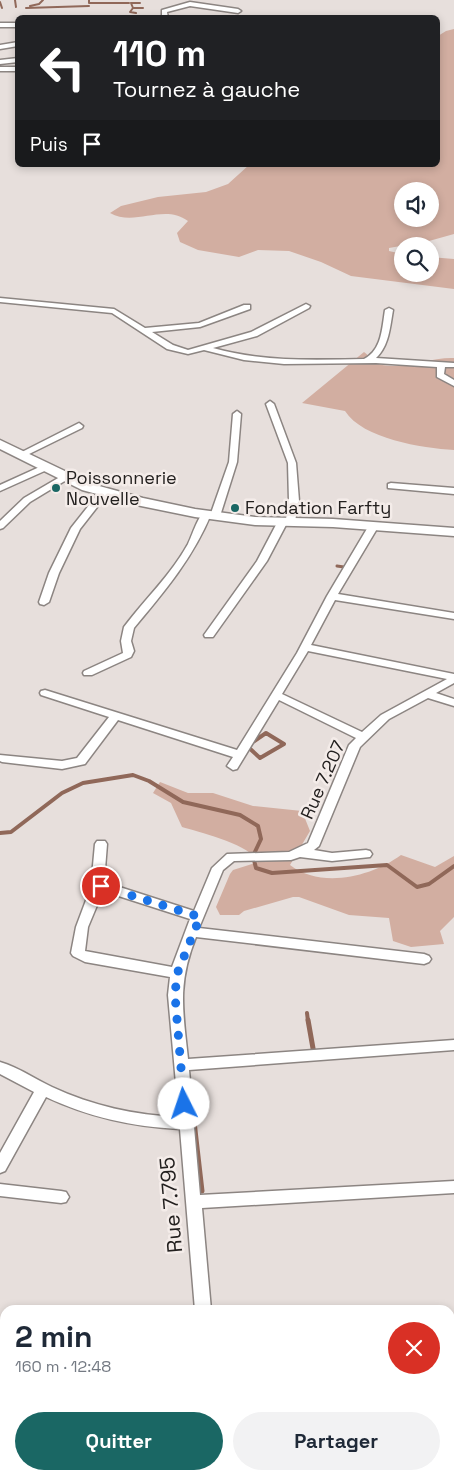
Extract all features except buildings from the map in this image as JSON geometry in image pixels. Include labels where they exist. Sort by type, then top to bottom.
[{"type":"street","points":[[165,15],[164,10],[187,4],[238,11]]},
{"type":"street","points":[[0,25],[15,26]]},
{"type":"street","points":[[0,47],[15,44]]},
{"type":"street","points":[[0,62],[15,60]]},
{"type":"street","points":[[0,69],[15,69]]},
{"type":"street","points":[[0,300],[109,310],[122,314],[176,350],[188,352],[254,334],[306,306]]},
{"type":"street","points":[[146,330],[200,325],[247,307]]},
{"type":"street","points":[[365,361],[375,357],[381,348],[389,310]]},
{"type":"street","points":[[205,348],[248,358],[344,364],[365,361],[454,365]]},
{"type":"street","points":[[441,365],[440,375],[454,384]]},
{"type":"street","points":[[209,635],[262,561],[287,521],[294,501],[292,463],[270,404]]},
{"type":"street","points":[[88,673],[127,655],[129,651],[126,641],[130,627],[185,557],[210,515],[233,462],[237,414]]},
{"type":"street","points":[[20,455],[79,426]]},
{"type":"street","points":[[0,444],[65,477],[104,492],[141,502],[254,521],[287,521],[454,532]]},
{"type":"street","points":[[0,488],[46,467]]},
{"type":"street","points":[[0,526],[28,500],[65,477]]},
{"type":"street","points":[[391,486],[454,491]]},
{"type":"street","points":[[44,602],[54,573],[76,528],[104,492]]},
{"type":"street","points":[[233,766],[305,647],[332,596],[374,527]]},
{"type":"street","points":[[332,596],[454,616]]},
{"type":"street","points":[[305,647],[454,678]]},
{"type":"street","name":"Rue 7.207","points":[[302,853],[313,846],[355,745],[385,717],[454,678]]},
{"type":"street","points":[[45,694],[240,755]]},
{"type":"street","points":[[427,694],[454,703]]},
{"type":"street","points":[[276,695],[363,737]]},
{"type":"street","points":[[2,758],[62,765],[80,761],[116,715]]},
{"type":"street","points":[[101,844],[97,887],[82,927],[78,953],[177,974]]},
{"type":"street","points":[[302,853],[332,857],[366,854]]},
{"type":"street","name":"Rue 7.795","points":[[203,1305],[175,995],[177,974],[218,868],[231,858],[291,856],[302,853]]},
{"type":"street","points":[[97,887],[109,888],[200,917]]},
{"type":"street","points":[[193,932],[424,960]]},
{"type":"street","points":[[181,1065],[454,1044]]},
{"type":"street","points":[[0,1067],[42,1091],[79,1106],[128,1118],[185,1123]]},
{"type":"street","points":[[0,1167],[42,1091]]},
{"type":"street","points":[[194,1202],[454,1187]]},
{"type":"street","points":[[0,1190],[61,1197]]},
{"type":"shaded area","points":[[454,29],[454,234],[439,238],[394,237],[394,247],[389,248],[389,251],[394,252],[394,281],[351,276],[321,262],[289,251],[258,250],[239,257],[198,250],[180,242],[177,233],[188,221],[179,216],[159,214],[129,218],[110,213],[121,206],[158,197],[206,192],[228,184],[247,167],[440,167],[440,35]]},
{"type":"shaded area","points":[[439,258],[454,259],[454,289],[399,282],[439,282]]},
{"type":"shaded area","points":[[364,352],[377,363],[387,366],[454,358],[454,450],[426,447],[394,440],[365,429],[345,411],[302,403]]},
{"type":"shaded area","points":[[160,782],[188,793],[213,793],[253,806],[302,811],[310,831],[290,865],[316,877],[346,877],[361,874],[389,863],[401,855],[435,867],[454,856],[454,917],[440,931],[444,944],[411,947],[393,941],[389,918],[349,915],[299,897],[244,911],[239,915],[220,915],[216,907],[230,874],[233,870],[258,862],[254,856],[236,845],[182,827],[171,803],[153,793]]},
{"type":"waterway","points":[[15,0],[16,7]]},
{"type":"waterway","points":[[30,6],[39,4],[43,0]]},
{"type":"waterway","points":[[89,0],[89,3],[129,3]]},
{"type":"waterway","points":[[0,2],[2,8]]},
{"type":"waterway","points":[[133,8],[131,3],[140,3]]},
{"type":"waterway","points":[[26,8],[89,6]]},
{"type":"waterway","points":[[133,8],[143,8]]},
{"type":"waterway","points":[[133,8],[130,12],[136,13]]},
{"type":"waterway","points":[[337,566],[344,567]]},
{"type":"waterway","points":[[266,733],[284,744],[260,758],[247,746],[266,733]]},
{"type":"waterway","points":[[0,833],[11,832],[62,793],[83,783],[133,775],[149,781],[183,802],[240,815],[258,826],[261,839],[253,856],[256,868],[272,873],[387,865],[417,887],[429,884],[454,866]]},
{"type":"waterway","points":[[307,1013],[308,1021]]},
{"type":"waterway","points":[[308,1020],[314,1054]]},
{"type":"waterway","points":[[192,1104],[202,1191]]},
{"type":"place","name":"Poissonnerie Nouvelle","points":[[56,488]]},
{"type":"place","name":"Fondation Farfty","points":[[235,508]]},
{"type":"route","points":[[101,886],[200,917],[181,957],[175,995],[184,1104]]}]
